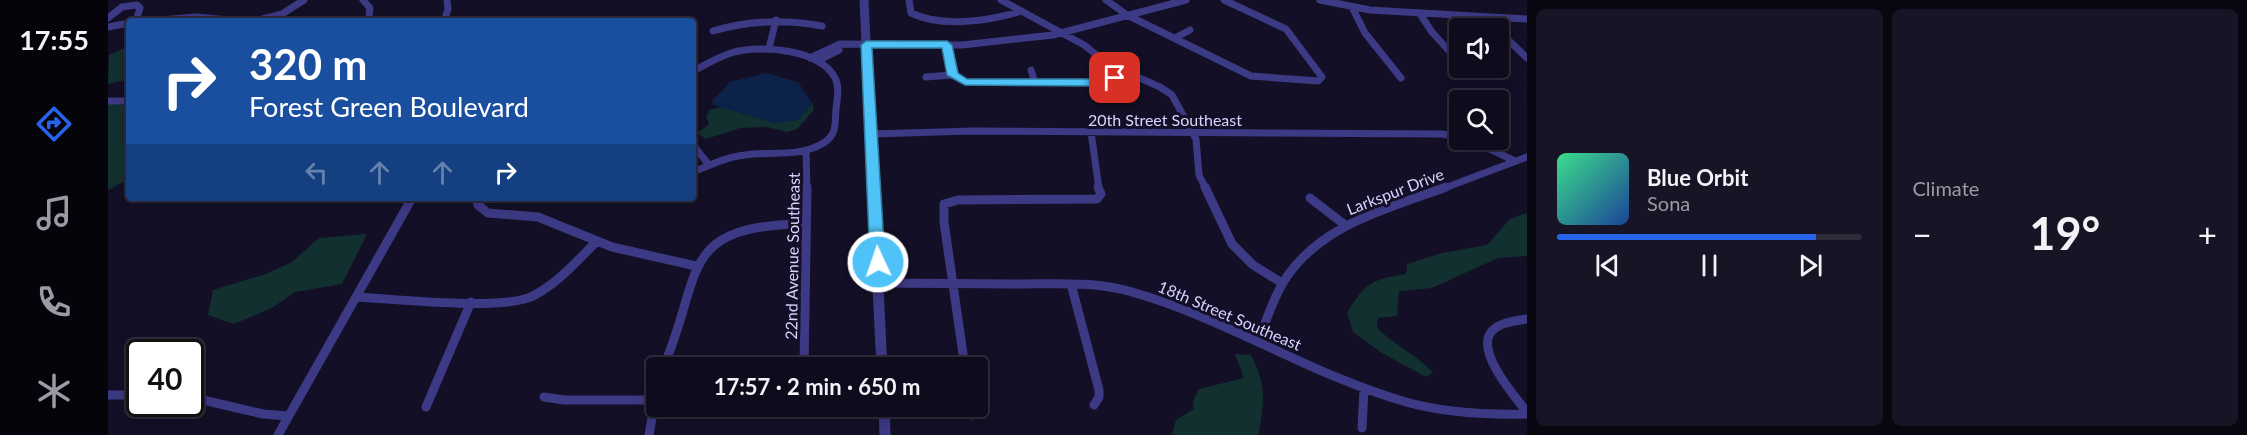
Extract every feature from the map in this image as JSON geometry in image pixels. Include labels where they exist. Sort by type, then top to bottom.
[{"type":"street","points":[[266,18],[282,14],[304,0]]},
{"type":"street","points":[[363,0],[370,8],[369,17]]},
{"type":"street","points":[[445,18],[448,9],[447,0]]},
{"type":"street","points":[[864,0],[882,357]]},
{"type":"street","points":[[909,0],[914,16],[928,19],[1005,16],[1022,11]]},
{"type":"street","points":[[1001,0],[1089,48],[1108,64],[1160,87],[1172,95],[1198,144],[1199,175],[1232,244],[1253,265],[1282,283]]},
{"type":"street","points":[[1106,0],[1127,15],[1258,78],[1298,81],[1321,79],[1321,74],[1286,29],[1224,0]]},
{"type":"street","points":[[696,71],[734,52],[769,48],[813,60],[832,52],[866,45],[1002,42],[1061,33],[1186,0]]},
{"type":"street","points":[[1320,0],[1352,7],[1486,18]]},
{"type":"street","points":[[108,18],[122,7],[137,5],[140,8],[137,18]]},
{"type":"street","points":[[1352,7],[1365,33],[1401,78]]},
{"type":"street","points":[[1420,14],[1449,51]]},
{"type":"street","points":[[196,18],[219,18]]},
{"type":"street","points":[[1509,19],[1527,19]]},
{"type":"street","points":[[769,48],[776,20]]},
{"type":"street","points":[[713,31],[741,22],[776,20],[822,26]]},
{"type":"street","points":[[108,27],[126,24]]},
{"type":"street","points":[[1175,38],[1190,30]]},
{"type":"street","points":[[1509,40],[1527,58]]},
{"type":"street","points":[[947,45],[952,75]]},
{"type":"street","name":"22nd Avenue Southeast","points":[[804,357],[808,160],[806,151],[828,140],[836,128],[835,79],[829,69],[813,60]]},
{"type":"street","points":[[1031,70],[1035,82]]},
{"type":"street","points":[[926,76],[952,75],[965,82],[1103,82],[1112,80],[1124,72]]},
{"type":"street","points":[[108,101],[126,101]]},
{"type":"street","name":"20th Street Southeast","points":[[871,134],[972,131],[1449,135]]},
{"type":"street","points":[[963,357],[943,210],[946,202],[1100,198],[1091,132]]},
{"type":"street","points":[[696,149],[709,165]]},
{"type":"street","points":[[1492,150],[1515,161]]},
{"type":"street","points":[[696,171],[747,154],[806,151]]},
{"type":"street","name":"Larkspur Drive","points":[[1258,342],[1282,283],[1301,258],[1326,237],[1345,225],[1527,157]]},
{"type":"street","points":[[1310,198],[1345,225]]},
{"type":"street","points":[[278,435],[410,201]]},
{"type":"street","points":[[478,203],[493,214],[538,216],[596,242],[623,251],[696,266]]},
{"type":"street","points":[[667,357],[681,323],[696,266],[712,246],[741,231],[761,225],[806,224]]},
{"type":"street","points":[[357,297],[503,303],[531,297],[554,284],[596,242]]},
{"type":"street","name":"18th Street Southeast","points":[[879,283],[1071,284],[1115,288],[1163,302],[1364,389],[1406,402],[1451,412],[1527,413]]},
{"type":"street","points":[[1071,284],[1099,390],[1099,397],[1094,405]]},
{"type":"street","points":[[426,407],[471,302]]},
{"type":"street","points":[[1527,319],[1498,327],[1490,334],[1488,349],[1497,369],[1527,413]]},
{"type":"street","points":[[1362,428],[1364,389]]},
{"type":"street","points":[[108,395],[126,396]]},
{"type":"street","points":[[544,397],[564,400],[646,396]]},
{"type":"street","points":[[204,400],[263,414],[288,416]]},
{"type":"street","points":[[649,435],[652,417]]},
{"type":"street","points":[[884,417],[885,435]]},
{"type":"green space","points":[[126,47],[126,80],[108,84],[109,55]]},
{"type":"green space","points":[[812,103],[814,110],[797,129],[787,132],[767,127],[740,128],[706,139],[697,133],[709,124],[706,117],[709,110],[721,107],[775,123],[798,120]]},
{"type":"green space","points":[[108,104],[126,105],[126,181],[108,190]]},
{"type":"green space","points":[[1527,213],[1527,256],[1498,258],[1432,288],[1399,291],[1397,316],[1378,318],[1377,328],[1433,373],[1426,377],[1382,353],[1353,332],[1347,313],[1370,284],[1406,274],[1407,264],[1442,253],[1487,245],[1510,219]]},
{"type":"green space","points":[[367,234],[342,284],[295,292],[272,308],[234,324],[208,315],[213,290],[266,274],[292,262],[319,238]]},
{"type":"green space","points":[[1235,354],[1251,355],[1260,377],[1263,395],[1259,435],[1172,435],[1176,420],[1194,409],[1193,401],[1199,389],[1244,378]]},
{"type":"water","points":[[766,73],[798,82],[812,103],[798,120],[775,123],[713,105],[712,101],[730,82]]},
{"type":"route","points":[[878,262],[866,45],[947,45],[952,75],[965,82],[1095,83],[1115,78]]}]
